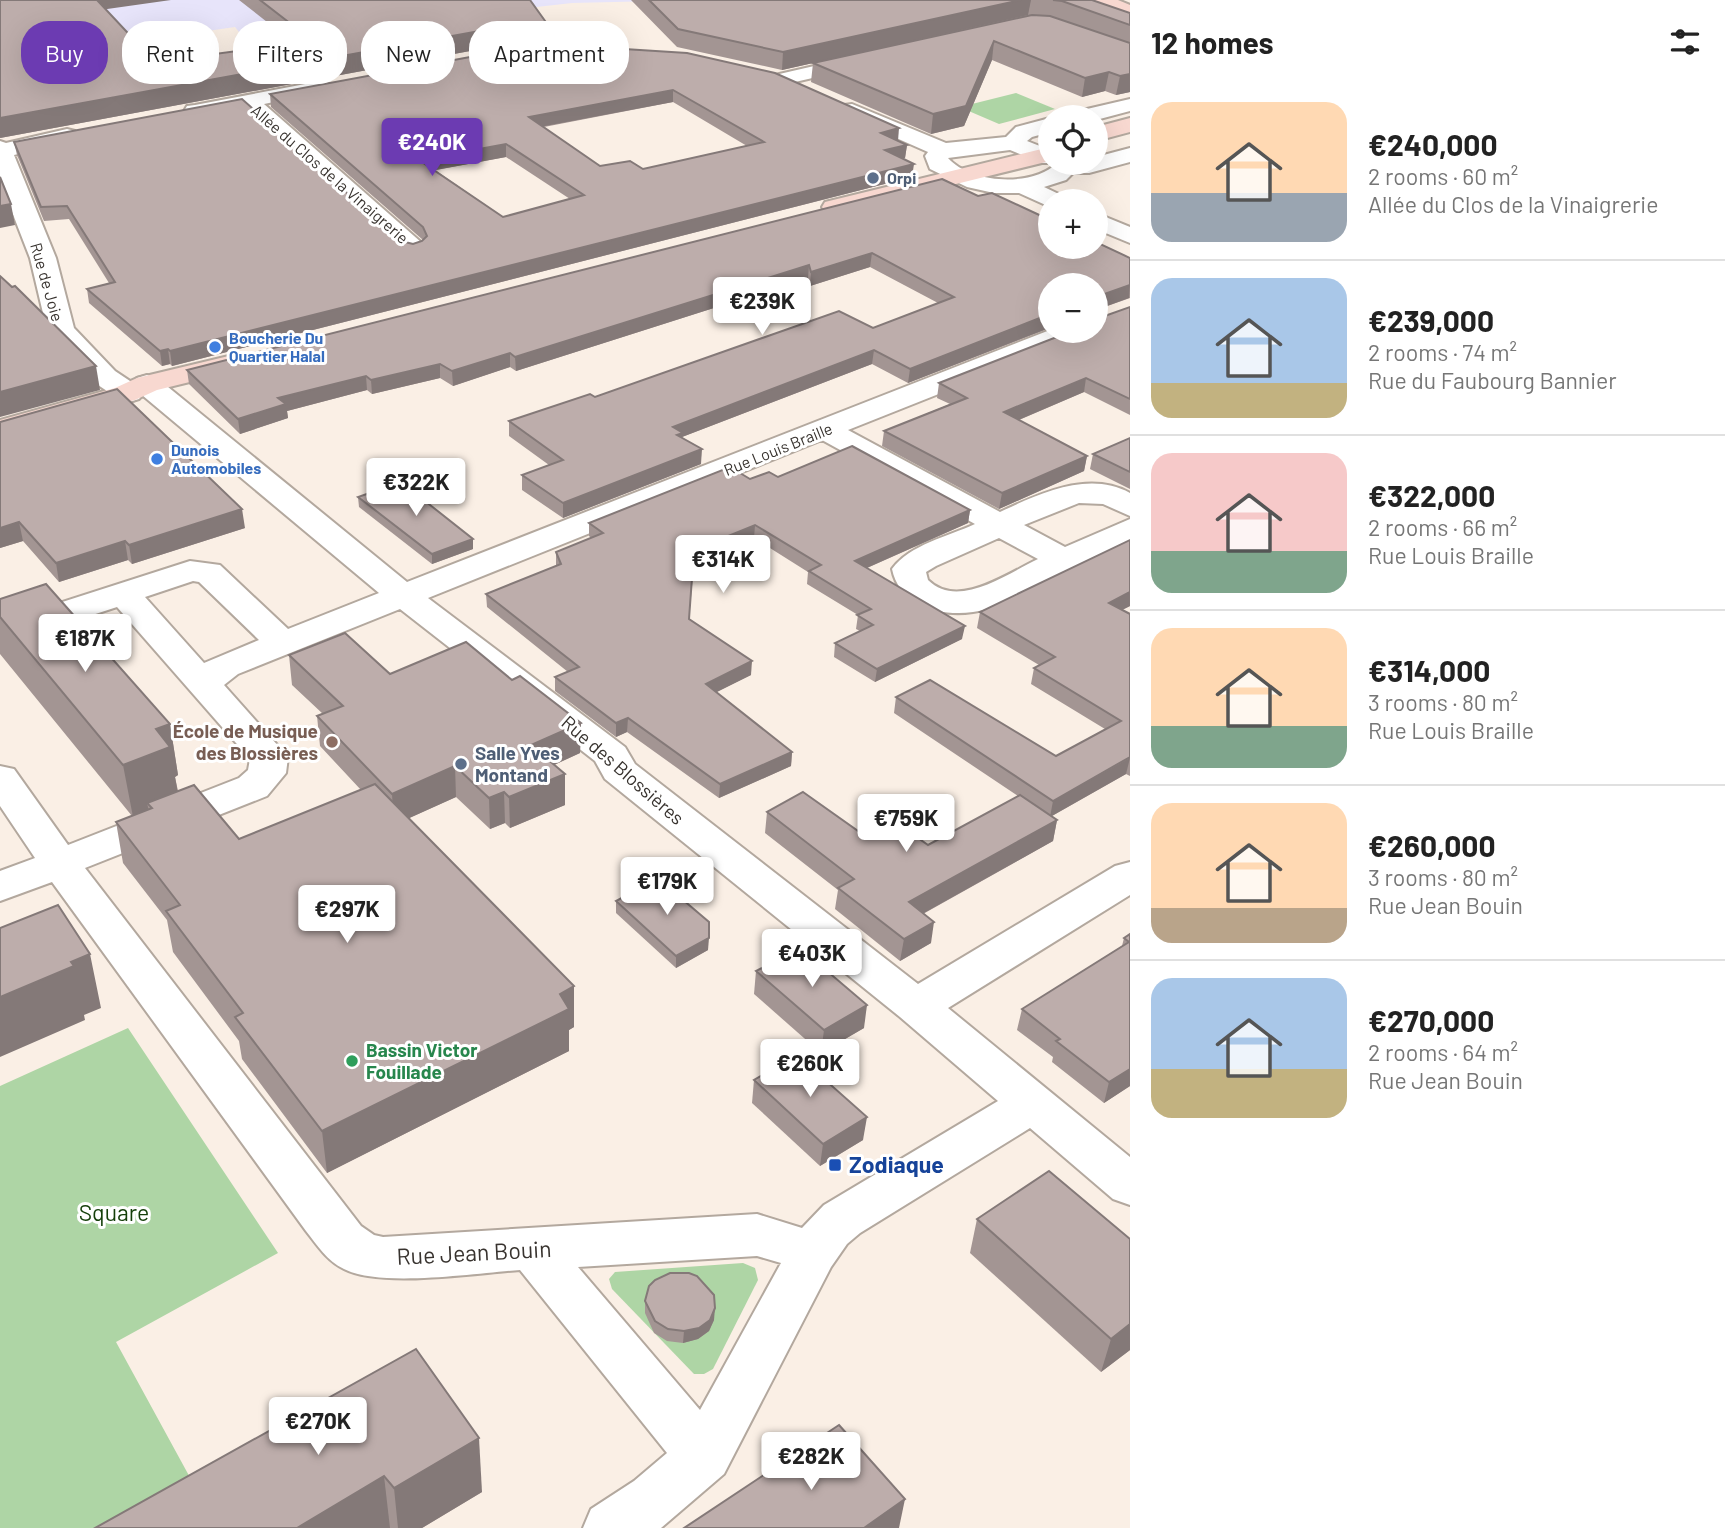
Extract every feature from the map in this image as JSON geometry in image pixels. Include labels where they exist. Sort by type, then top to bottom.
[{"type":"main road","points":[[1100,0],[1130,11]]},
{"type":"main road","points":[[1108,131],[1130,125]]},
{"type":"main road","points":[[1108,139],[1130,133]]},
{"type":"main road","points":[[807,214],[958,174],[1038,157]]},
{"type":"main road","points":[[0,429],[256,357]]},
{"type":"street","points":[[782,79],[876,58]]},
{"type":"street","points":[[757,72],[782,79],[943,150],[1038,155]]},
{"type":"street","points":[[181,114],[337,85]]},
{"type":"street","name":"Allée du Clos de la Vinaigrerie","points":[[247,101],[413,248]]},
{"type":"street","points":[[1108,110],[1130,105]]},
{"type":"street","points":[[1038,128],[1024,132],[1038,147]]},
{"type":"street","points":[[1,150],[89,132]]},
{"type":"street","name":"Rue de Joie","points":[[1,150],[43,258],[56,320],[61,330],[105,377],[138,389]]},
{"type":"street","points":[[943,150],[936,156],[938,164],[958,174],[995,186],[1023,186],[1058,175]]},
{"type":"street","points":[[1108,161],[1130,155]]},
{"type":"street","points":[[1023,186],[1038,193]]},
{"type":"street","points":[[1108,226],[1130,236]]},
{"type":"street","name":"Rue Louis Braille","points":[[205,686],[212,674],[226,666],[1042,343]]},
{"type":"street","name":"Rue des Blossières","points":[[138,389],[611,755],[619,771],[916,1006],[1130,1185]]},
{"type":"street","points":[[825,430],[1064,560]]},
{"type":"street","points":[[1130,506],[1122,500],[1106,495],[1074,494],[1060,497],[924,559],[909,569],[912,584],[933,598],[954,603],[973,602],[1130,528]]},
{"type":"street","points":[[0,634],[202,570],[208,572],[283,643]]},
{"type":"street","points":[[0,887],[253,788],[267,773],[269,757],[123,593]]},
{"type":"street","name":"Rue Jean Bouin","points":[[0,778],[96,914],[342,1241],[361,1254],[383,1258],[757,1235],[813,1252]]},
{"type":"street","points":[[916,1006],[1130,876]]},
{"type":"street","points":[[612,1528],[654,1500],[704,1456],[813,1252],[829,1230],[842,1219],[1031,1104]]},
{"type":"street","points":[[533,1250],[704,1456]]},
{"type":"shaded area","points":[[84,0],[700,0],[572,3],[484,13],[474,3],[328,21],[233,21],[233,27],[219,29],[219,21],[122,21],[122,41],[108,26],[108,21],[104,21]]},
{"type":"green space","points":[[866,67],[972,104],[1016,93],[1045,105],[1038,105],[1038,114],[999,124]]},
{"type":"green space","name":"Square","points":[[128,1028],[278,1253],[116,1342],[193,1483],[123,1528],[0,1528],[0,1086]]},
{"type":"green space","points":[[743,1263],[755,1268],[758,1280],[713,1369],[704,1374],[694,1374],[612,1289],[609,1279],[615,1272]]},
{"type":"building","points":[[0,0],[97,0],[122,27],[122,84],[187,84],[0,118]]},
{"type":"building","points":[[260,0],[530,0],[545,21],[469,21],[469,33],[455,35],[455,21],[361,21],[361,52],[347,55],[347,21],[287,21]]},
{"type":"building","points":[[649,0],[1021,0],[783,52],[678,29]]},
{"type":"building","points":[[1053,0],[1092,0],[1130,13],[1130,25],[1062,1]]},
{"type":"building","points":[[1032,15],[1050,16],[1130,43],[1130,74],[1120,76],[1109,72],[1085,78],[994,41],[966,106],[933,114],[813,63]]},
{"type":"building","points":[[629,49],[687,53],[775,73],[899,128],[881,133],[907,145],[885,150],[914,164],[170,351],[160,351],[87,289],[115,282],[67,206],[41,207],[14,142],[242,99],[401,241],[413,244],[427,236],[423,227],[270,94],[324,84],[347,84],[347,80],[361,77],[361,84],[455,84],[455,60],[469,57],[469,84],[629,84]],"holes":[[[673,90],[764,142],[643,169],[630,161],[600,166],[529,117]],[[506,144],[584,195],[503,217],[419,160]]]},
{"type":"building","points":[[233,52],[233,76],[219,78],[219,53]]},
{"type":"building","points":[[0,177],[11,204],[0,206]]},
{"type":"building","points":[[942,179],[978,196],[992,193],[1038,214],[1038,259],[1108,259],[1108,248],[1130,258],[1130,285],[1108,293],[1108,273],[1038,273],[1038,319],[910,369],[874,350],[673,427],[683,433],[677,435],[702,449],[563,503],[522,475],[563,460],[509,421],[590,394],[595,397],[839,311],[873,328],[954,297],[872,253],[811,272],[809,265],[515,357],[510,353],[452,371],[440,364],[371,380],[366,376],[278,398],[286,404],[238,419],[187,370]]},
{"type":"building","points":[[0,276],[12,287],[15,286],[96,366],[0,392]]},
{"type":"building","points":[[1130,307],[1130,399],[1086,378],[1004,412],[1087,456],[1002,493],[884,431],[967,398],[939,383],[1041,343],[1108,343],[1108,315]]},
{"type":"building","points":[[117,389],[242,509],[129,545],[125,541],[56,563],[19,522],[0,528],[0,422]]},
{"type":"building","points":[[1130,438],[1130,472],[1093,454]]},
{"type":"building","points":[[852,446],[970,510],[855,561],[965,626],[877,669],[835,643],[873,625],[857,615],[871,609],[809,571],[821,565],[755,525],[694,550],[689,619],[752,661],[706,684],[792,752],[720,784],[628,718],[616,723],[555,677],[579,667],[486,594],[561,564],[556,552],[603,533],[589,523],[730,467],[750,479],[769,472],[778,477]]},
{"type":"building","points":[[401,482],[473,539],[432,554],[358,497]]},
{"type":"building","points":[[1130,540],[1130,592],[1109,603],[1130,614],[1130,757],[1053,801],[896,697],[930,680],[1056,756],[1121,721],[1034,668],[1055,657],[980,612]]},
{"type":"building","points":[[46,584],[170,724],[156,729],[170,747],[123,765],[0,617],[0,599]]},
{"type":"building","points":[[345,633],[390,674],[466,642],[512,680],[520,676],[581,723],[531,745],[565,774],[509,797],[504,792],[489,798],[455,766],[392,794],[317,716],[343,706],[289,655]]},
{"type":"building","points":[[375,784],[574,986],[560,994],[569,1009],[322,1131],[235,1017],[243,1013],[166,911],[180,905],[116,822],[152,808],[147,803],[194,785],[239,839]]},
{"type":"building","points":[[803,792],[868,838],[897,823],[928,845],[1020,795],[1057,820],[909,902],[934,922],[904,939],[838,888],[854,879],[767,812]]},
{"type":"building","points":[[652,882],[662,882],[709,922],[709,938],[676,956],[616,901]]},
{"type":"building","points":[[58,905],[90,954],[71,962],[74,966],[0,997],[0,928]]},
{"type":"building","points":[[1130,934],[1130,1069],[1109,1082],[1056,1041],[1060,1039],[1022,1009],[1129,942],[1124,938]]},
{"type":"building","points":[[800,948],[867,1005],[824,1030],[756,971]]},
{"type":"building","points":[[797,1055],[867,1117],[823,1144],[754,1080]]},
{"type":"building","points":[[1049,1171],[1130,1239],[1130,1324],[1111,1339],[977,1219]]},
{"type":"building","points":[[670,1273],[697,1276],[714,1295],[715,1308],[710,1320],[699,1328],[684,1331],[668,1329],[655,1321],[645,1301],[649,1286]]},
{"type":"building","points":[[416,1349],[479,1438],[394,1488],[384,1476],[297,1528],[95,1528]]},
{"type":"building","points":[[839,1425],[905,1499],[864,1528],[684,1528]]},
{"type":"place","name":"Orpi","points":[[873,178]]},
{"type":"place","name":"Boucherie Du Quartier Halal","points":[[215,347]]},
{"type":"place","name":"Dunois Automobiles","points":[[157,459]]},
{"type":"place","name":"École de Musique des Blossières","points":[[332,742]]},
{"type":"place","name":"Salle Yves Montand","points":[[461,764]]},
{"type":"place","name":"Bassin Victor Fouillade","points":[[352,1061]]},
{"type":"place","name":"Zodiaque","points":[[835,1165]]}]
